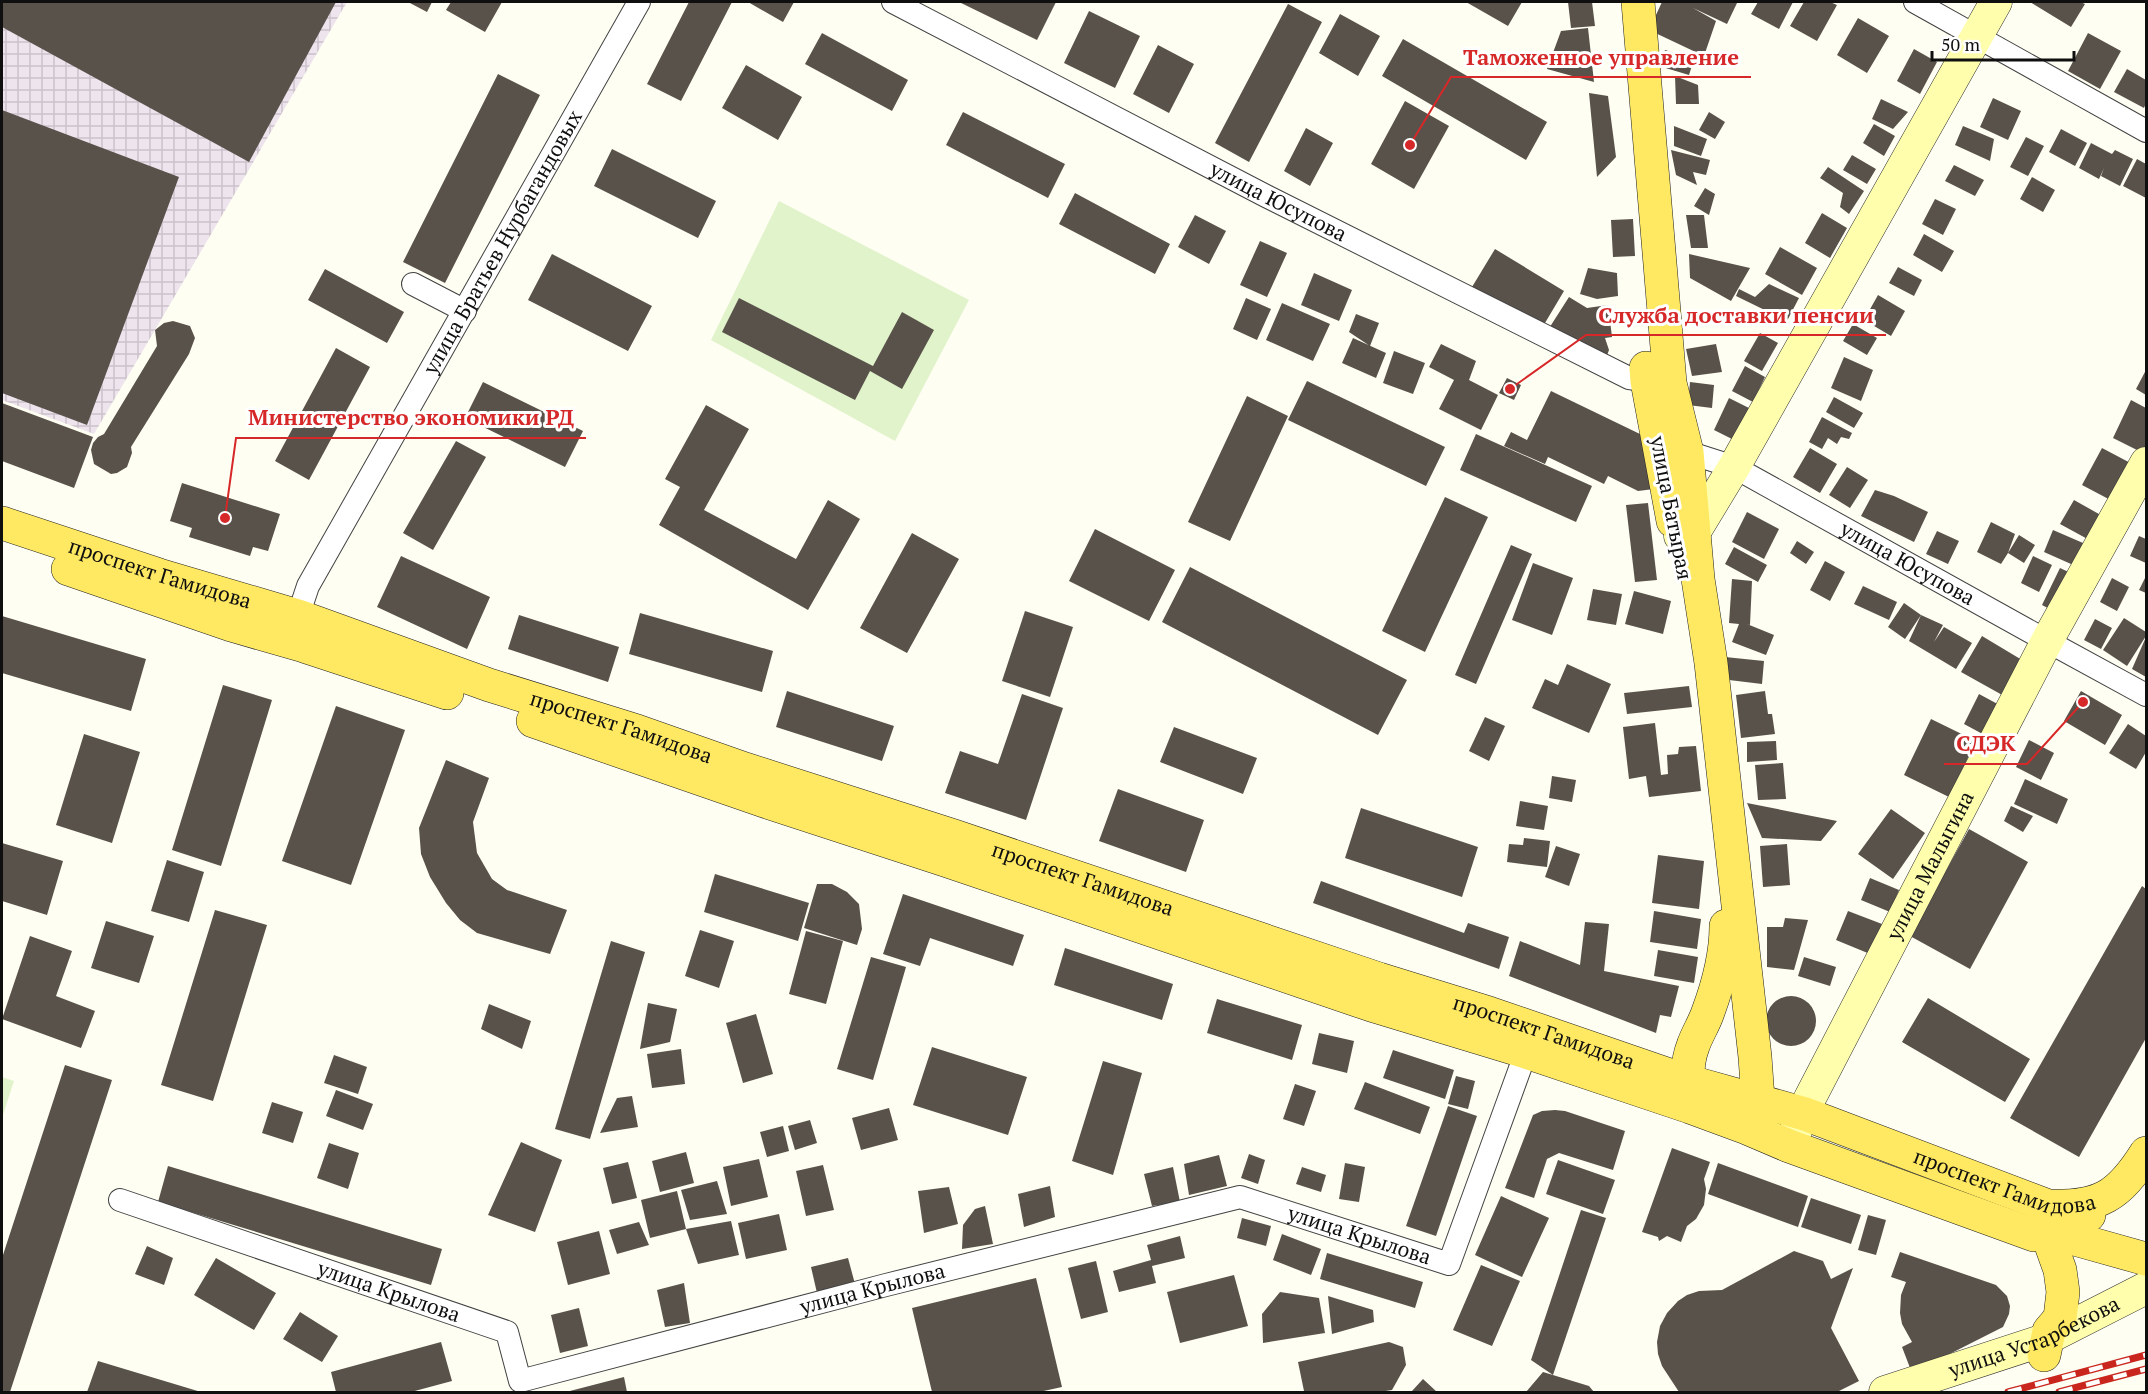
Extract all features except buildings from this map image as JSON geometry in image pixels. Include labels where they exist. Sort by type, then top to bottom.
[{"type":"main road","name":"улица Батырая","points":[[1621,2],[1658,382],[1674,454],[1685,535],[1726,905],[1726,939],[1722,964],[1708,1012],[1692,1047],[1688,1094]]},
{"type":"main road","name":"улица Батырая","points":[[1638,2],[1658,382]]},
{"type":"main road","points":[[1685,535],[1734,467],[1996,2]]},
{"type":"main road","name":"улица Малыгина","points":[[1789,1146],[1807,1106],[2046,641],[2146,463]]},
{"type":"main road","name":"проспект Гамидова","points":[[2,523],[159,575],[524,718],[764,801],[945,860],[1375,992],[1526,1052],[1688,1094],[1752,1114],[1789,1146],[2040,1233],[2146,1260]]},
{"type":"main road","name":"улица Батырая","points":[[1685,535],[1698,579],[1711,663],[1755,1057],[1752,1114]]},
{"type":"main road","name":"проспект Гамидова","points":[[2,546],[231,625],[301,631]]},
{"type":"main road","name":"проспект Гамидова","points":[[1375,992],[1489,1013],[1688,1094]]},
{"type":"main road","points":[[1708,1012],[1725,1002],[1735,1005],[1750,1021]]},
{"type":"main road","name":"проспект Гамидова","points":[[1752,1114],[1807,1106],[2048,1206],[2073,1206],[2101,1200],[2130,1179],[2146,1153]]},
{"type":"main road","points":[[2045,1347],[2049,1331],[2060,1318],[2063,1292],[2060,1270],[2040,1233],[2079,1215],[2089,1215],[2119,1204],[2146,1179]]},
{"type":"main road","name":"улица Устарбекова","points":[[1885,1392],[2045,1347],[2146,1288]]},
{"type":"main road","points":[[1928,1392],[2146,1305]]},
{"type":"street","name":"улица Братьев Нурбагандовых","points":[[301,631],[308,586],[639,2]]},
{"type":"street","name":"улица Юсупова","points":[[893,2],[1266,196],[1629,378],[1658,382]]},
{"type":"street","points":[[1915,2],[1978,35],[2146,131]]},
{"type":"street","points":[[412,284],[465,311]]},
{"type":"street","name":"улица Юсупова","points":[[1674,454],[1734,467],[2046,641],[2146,694]]},
{"type":"street","name":"улица Крылова","points":[[120,1200],[507,1332],[520,1381],[886,1285],[1240,1197],[1449,1264],[1526,1052]]},
{"type":"shaded area","points":[[2,2],[347,2],[94,434],[2,400]]},
{"type":"green space","points":[[779,201],[969,300],[895,441],[711,340]]},
{"type":"green space","points":[[2,1077],[14,1081],[2,1118]]},
{"type":"railway","points":[[2008,1392],[2146,1355]]},
{"type":"railway","points":[[2059,1392],[2146,1369]]},
{"type":"place","name":"Таможенное управление","points":[[1410,145]]},
{"type":"place","name":"Служба доставки пенсии","points":[[1510,389]]},
{"type":"place","name":"Министерство экономики РД","points":[[225,518]]},
{"type":"place","name":"СДЭК","points":[[2083,702]]}]
